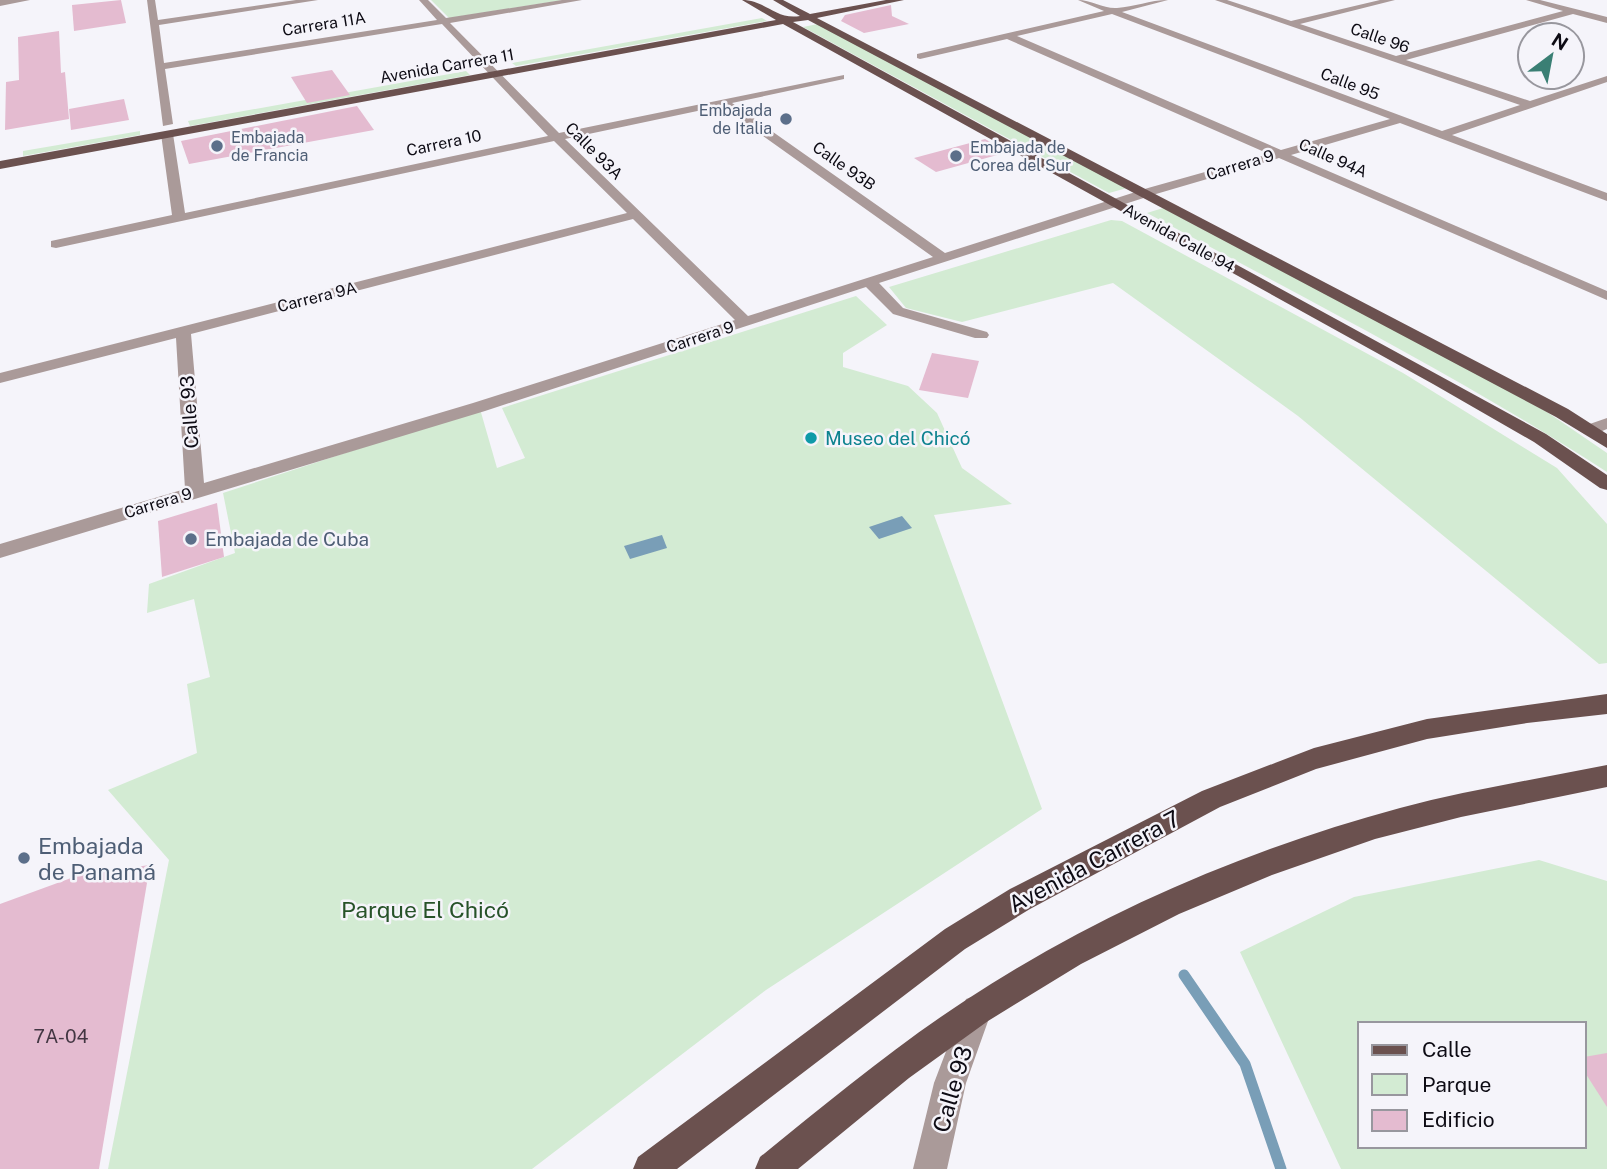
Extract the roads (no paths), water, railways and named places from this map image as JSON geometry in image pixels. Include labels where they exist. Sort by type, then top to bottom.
[{"type":"main road","name":"Avenida Calle 94","points":[[747,0],[1529,431],[1607,484]]},
{"type":"main road","name":"Avenida Calle 94","points":[[777,0],[1599,426],[1607,442]]},
{"type":"main road","name":"Avenida Carrera 11","points":[[492,69],[785,21],[858,0]]},
{"type":"main road","name":"Avenida Carrera 11","points":[[0,164],[167,129],[774,15],[804,14],[900,0]]},
{"type":"main road","name":"Avenida Carrera 11","points":[[0,153],[167,129]]},
{"type":"main road","name":"Avenida Carrera 7","points":[[650,1169],[955,939],[1020,899],[1211,799],[1314,759],[1427,729],[1607,704]]},
{"type":"main road","points":[[772,1169],[913,1056],[976,1010],[1090,942],[1263,863],[1399,821],[1607,776]]},
{"type":"street","points":[[0,3],[26,0]]},
{"type":"street","points":[[150,0],[179,218]]},
{"type":"street","points":[[154,23],[314,0]]},
{"type":"street","name":"Calle 93A","points":[[423,0],[634,215],[746,322]]},
{"type":"street","name":"Carrera 11A","points":[[159,67],[578,0]]},
{"type":"street","name":"Calle 95","points":[[1082,0],[1607,197]]},
{"type":"street","points":[[920,56],[1164,0]]},
{"type":"street","name":"Calle 96","points":[[1219,0],[1531,105]]},
{"type":"street","points":[[1292,24],[1391,0]]},
{"type":"street","points":[[1530,0],[1607,20]]},
{"type":"street","points":[[1394,60],[1573,11]]},
{"type":"street","name":"Calle 94A","points":[[1006,35],[1607,296]]},
{"type":"street","name":"Carrera 10","points":[[56,244],[840,77]]},
{"type":"street","points":[[1441,135],[1607,79]]},
{"type":"street","name":"Calle 93B","points":[[723,102],[945,259]]},
{"type":"street","name":"Carrera 9","points":[[0,551],[489,404],[1279,153],[1399,120]]},
{"type":"street","points":[[1592,192],[1607,186]]},
{"type":"street","name":"Carrera 9A","points":[[0,378],[634,215]]},
{"type":"street","points":[[870,283],[898,312],[981,335]]},
{"type":"street","name":"Calle 93","points":[[183,331],[195,492]]},
{"type":"street","name":"Calle 93","points":[[930,1169],[950,1083],[976,1010]]},
{"type":"water","points":[[902,516],[912,528],[879,539],[869,527]]},
{"type":"water","points":[[662,535],[667,548],[630,559],[624,546]]},
{"type":"waterway","points":[[1184,975],[1245,1064],[1281,1169]]},
{"type":"place","name":"Embajada de Italia","points":[[786,119]]},
{"type":"place","name":"Embajada de Francia","points":[[217,146]]},
{"type":"place","name":"Embajada de Corea del Sur","points":[[956,156]]},
{"type":"place","name":"Museo del Chicó","points":[[811,438]]},
{"type":"place","name":"Embajada de Cuba","points":[[191,539]]},
{"type":"place","name":"Embajada de Panamá","points":[[24,858]]},
{"type":"park label","name":"Parque El Chicó","points":[[425,909]]}]
